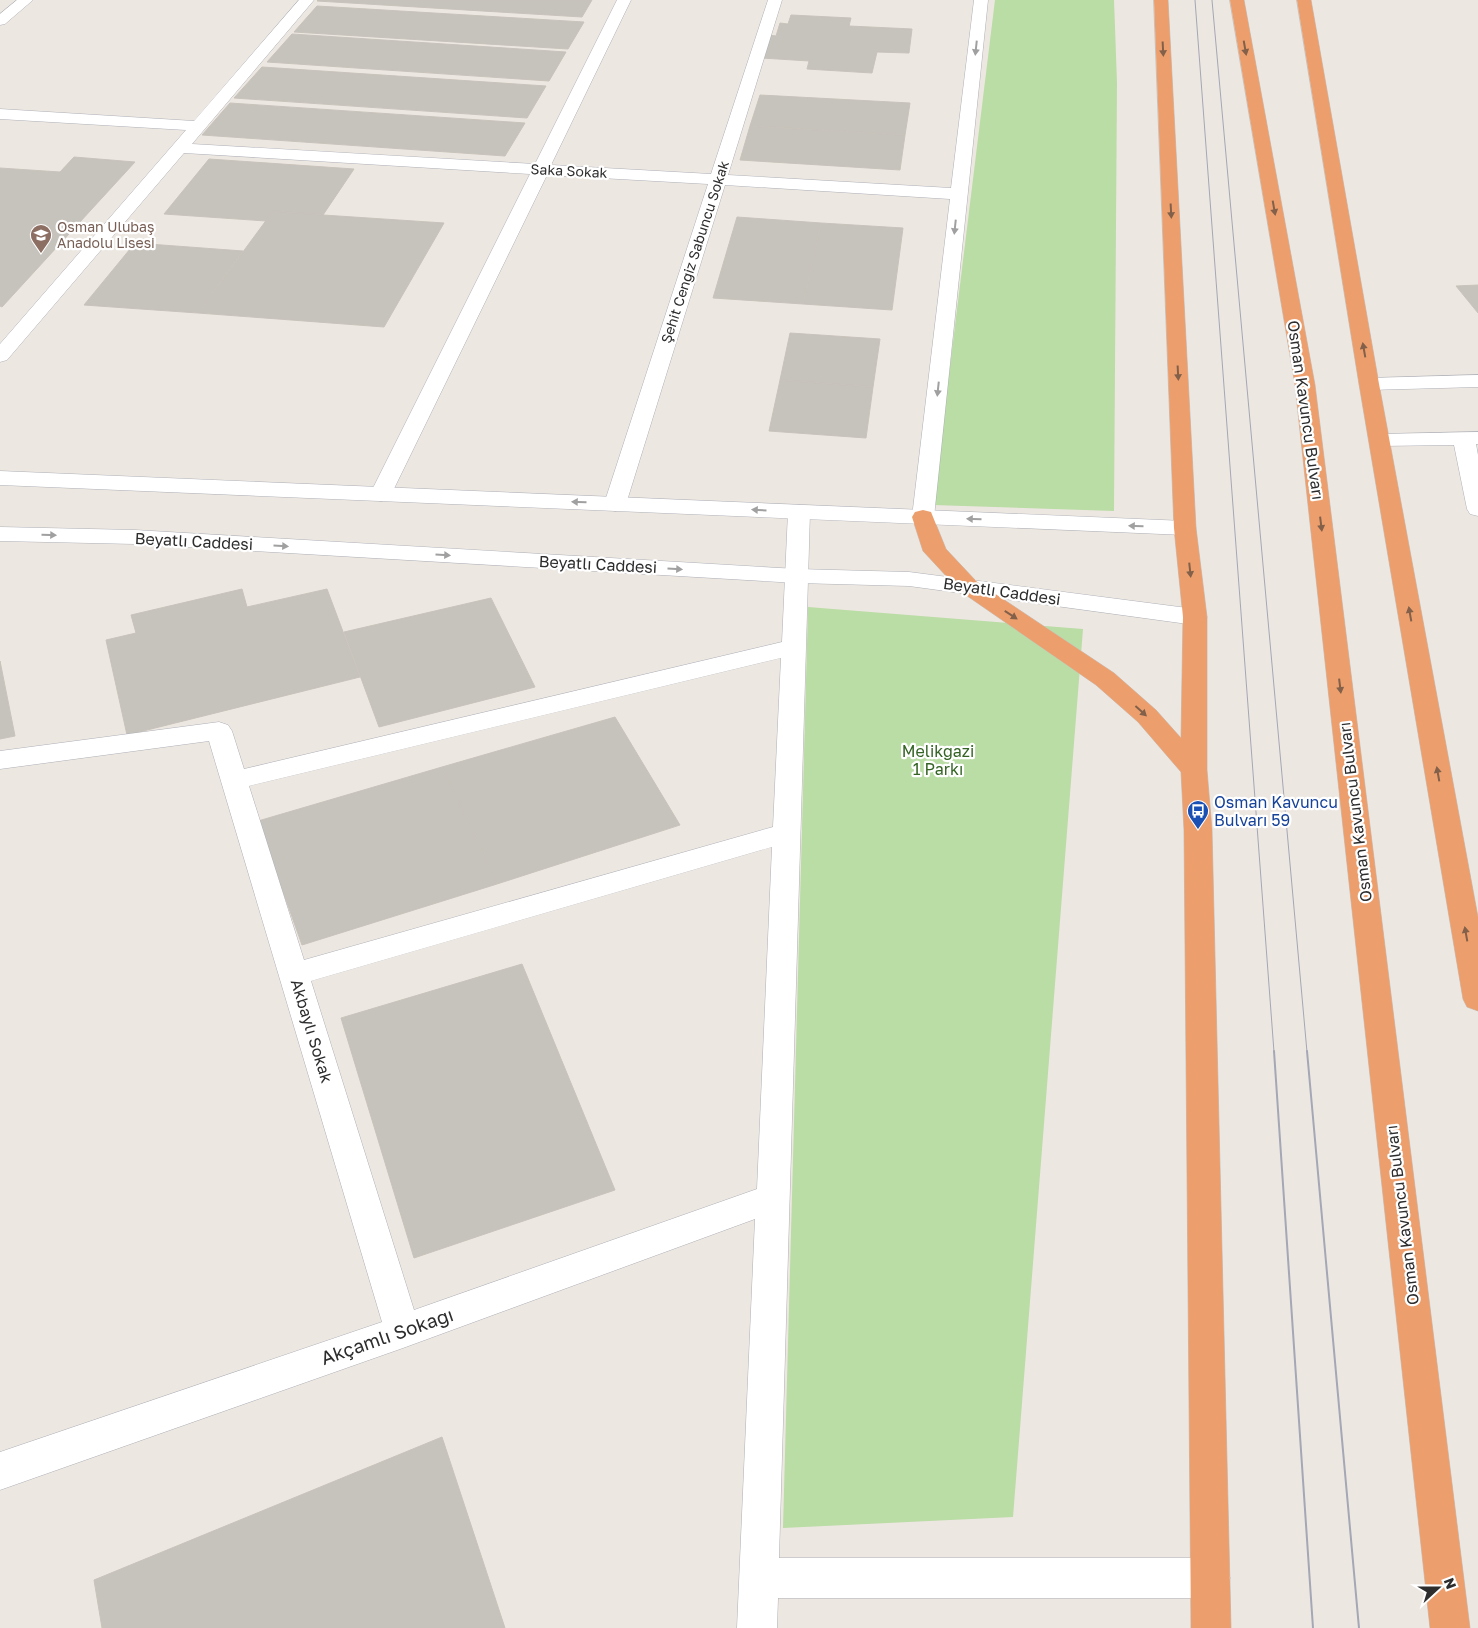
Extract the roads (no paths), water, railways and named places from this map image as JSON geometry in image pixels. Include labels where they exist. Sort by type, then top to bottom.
[{"type":"highway","points":[[1161,0],[1185,528],[1195,617],[1194,770],[1198,830],[1211,1628]]},
{"type":"highway","name":"Osman Kavuncu Bulvarı","points":[[1237,0],[1305,385],[1450,1628]]},
{"type":"highway","points":[[1304,0],[1369,384],[1478,999]]},
{"type":"highway","points":[[923,517],[935,552],[968,586],[1105,679],[1147,716],[1194,770]]},
{"type":"street","points":[[0,21],[26,0]]},
{"type":"street","points":[[0,356],[308,0]]},
{"type":"street","points":[[381,494],[624,0]]},
{"type":"street","name":"Şehit Cengiz Sabuncu Sokak","points":[[616,504],[775,0]]},
{"type":"street","points":[[923,517],[981,0]]},
{"type":"street","points":[[0,114],[199,126]]},
{"type":"street","name":"Saka Sokak","points":[[179,148],[959,194]]},
{"type":"street","points":[[1369,384],[1478,381]]},
{"type":"street","points":[[1380,440],[1471,438],[1478,508]]},
{"type":"street","points":[[0,478],[1185,528]]},
{"type":"street","points":[[757,1628],[799,512]]},
{"type":"street","name":"Beyatlı Caddesi","points":[[0,534],[135,537],[796,576],[909,579],[1195,617]]},
{"type":"street","points":[[234,780],[794,646]]},
{"type":"street","name":"Akbaylı Sokak","points":[[0,760],[219,731],[403,1331]]},
{"type":"street","points":[[294,974],[787,833]]},
{"type":"street","name":"Akçamlı Sokağı","points":[[0,1472],[403,1331],[773,1198]]},
{"type":"street","points":[[758,1578],[1210,1578]]},
{"type":"tram line","points":[[1195,0],[1274,1052]]},
{"type":"tram line","points":[[1212,0],[1307,1052]]},
{"type":"tram line","points":[[1274,1051],[1313,1628]]},
{"type":"tram line","points":[[1307,1051],[1359,1628]]},
{"type":"place","name":"Osman Ulubaş Anadolu Lisesi","points":[[41,254]]},
{"type":"place","name":"Osman Kavuncu Bulvarı 59","points":[[1198,830]]},
{"type":"park label","name":"Melikgazi 1 Parkı","points":[[938,760]]}]
